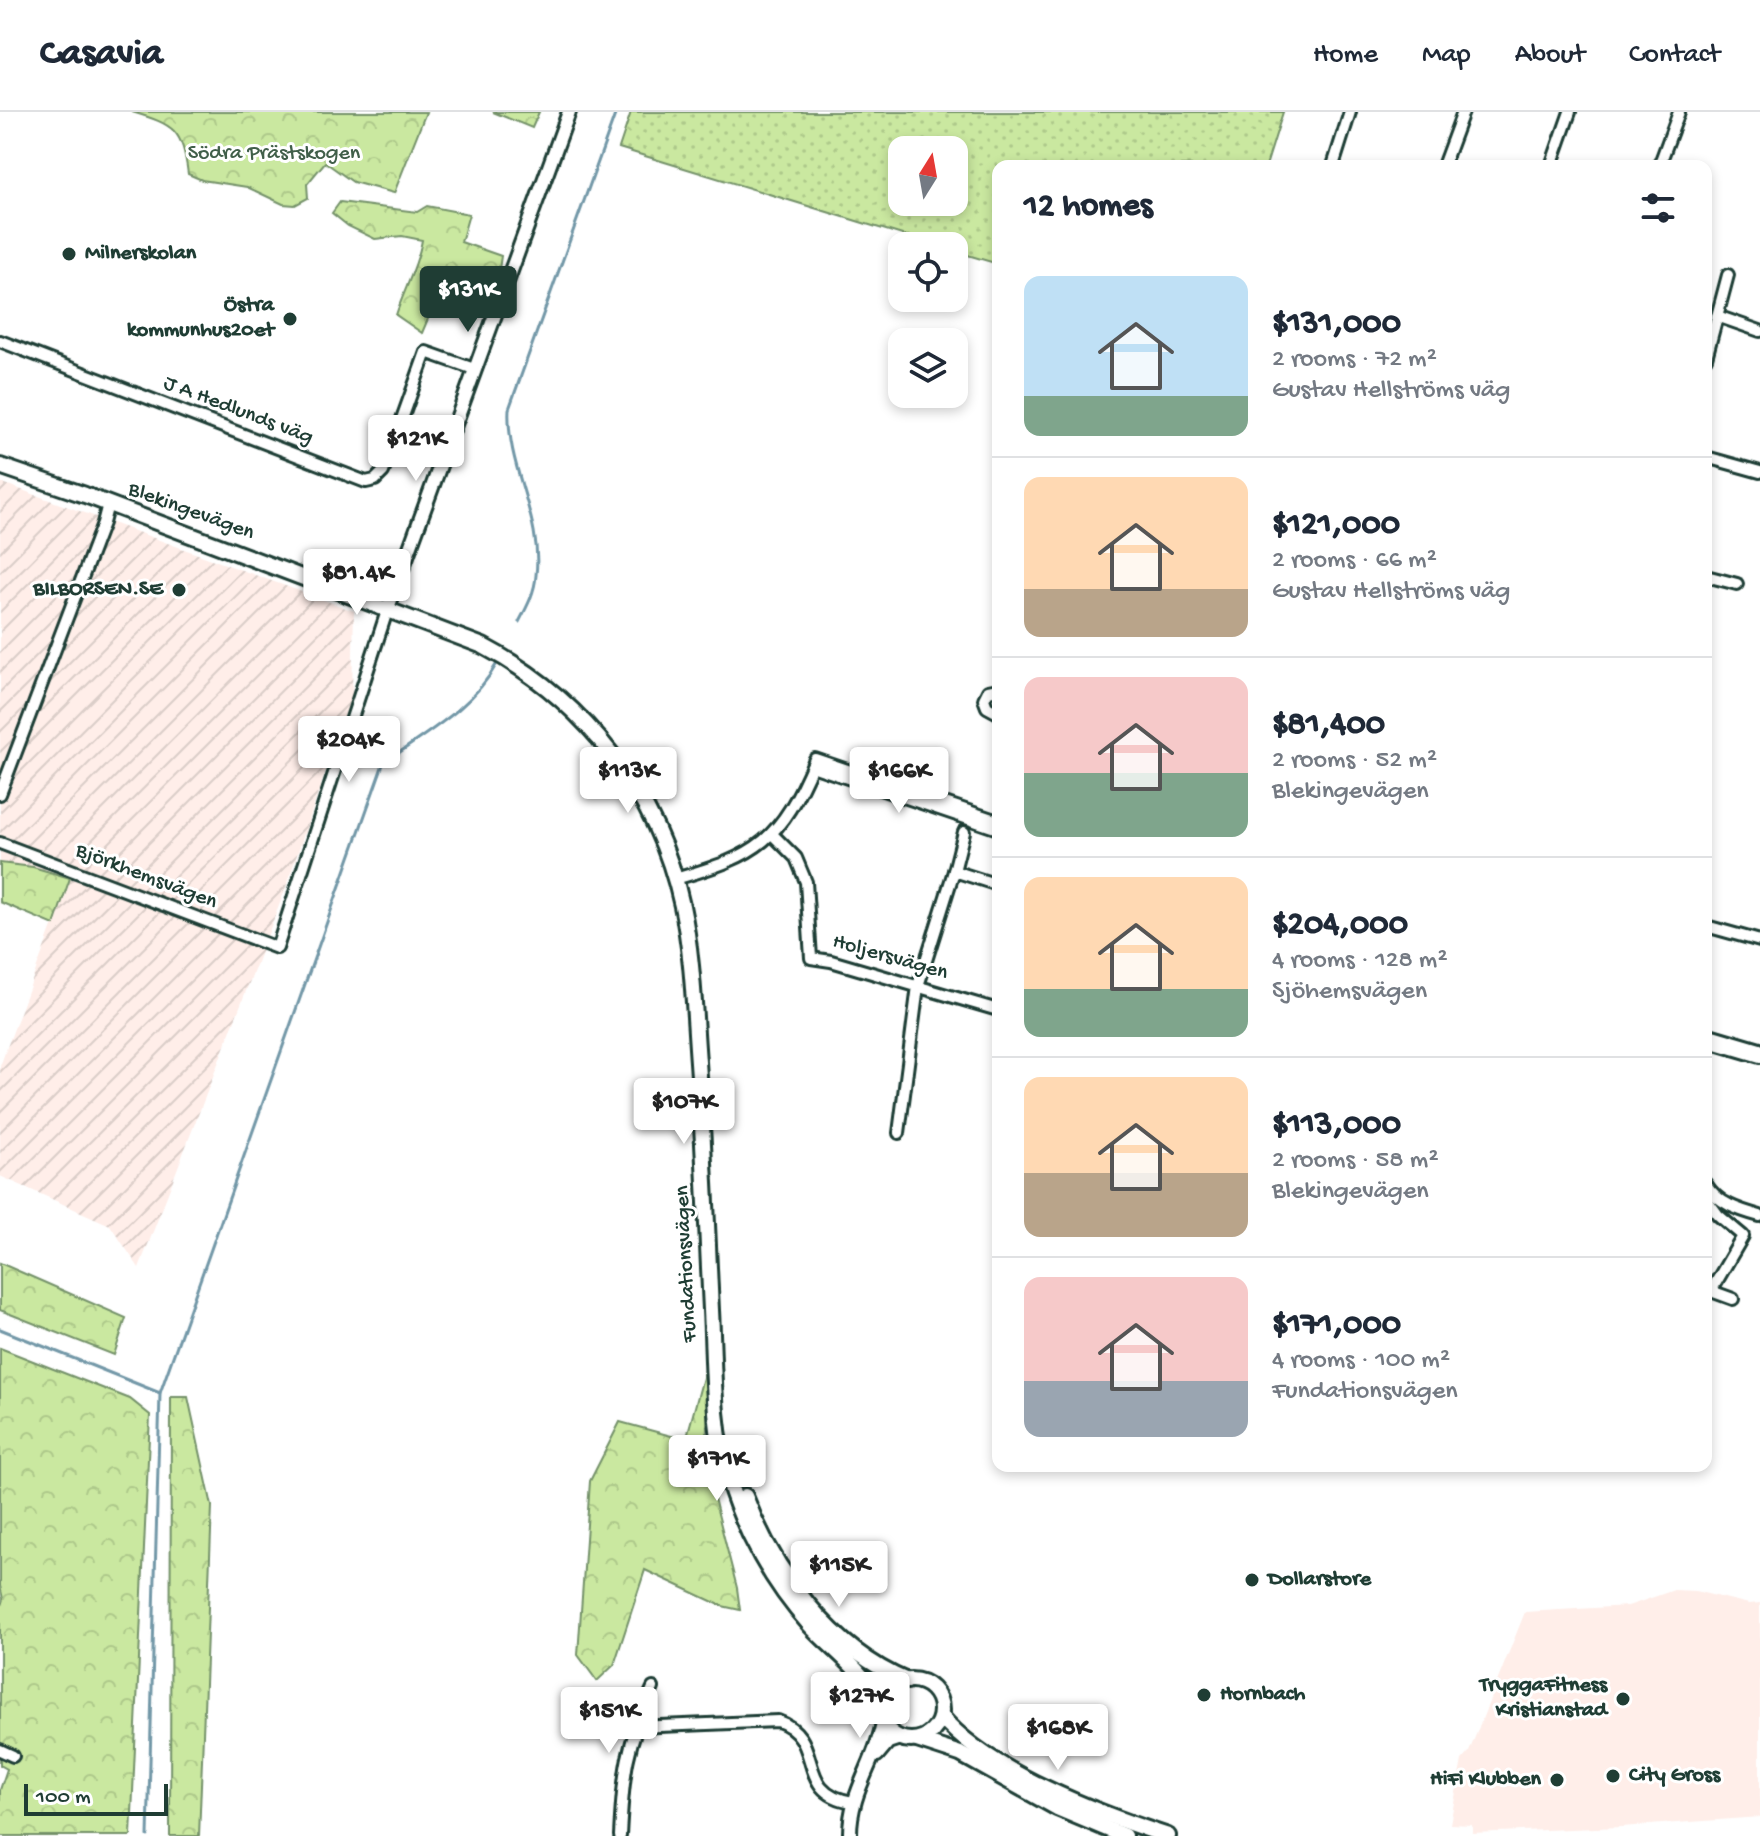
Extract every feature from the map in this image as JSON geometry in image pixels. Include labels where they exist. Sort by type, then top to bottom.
[{"type":"main road","name":"Blekingevägen","points":[[0,466],[388,608],[507,658],[571,707],[602,741],[629,779],[652,821],[675,879]]},
{"type":"main road","name":"Fundationsvägen","points":[[675,879],[691,971],[717,1409],[728,1477],[749,1533],[784,1592],[807,1621],[869,1685],[882,1714]]},
{"type":"main road","name":"Fundationsvägen","points":[[717,1409],[748,1505],[785,1572],[845,1642],[880,1669],[907,1681]]},
{"type":"main road","points":[[917,1740],[931,1733],[941,1716],[940,1703],[933,1690],[918,1681],[907,1681],[891,1687],[884,1696],[882,1714],[890,1732],[900,1738],[917,1740],[960,1754],[1033,1796],[1124,1836]]},
{"type":"main road","points":[[941,1716],[959,1736],[1027,1777],[1101,1812],[1168,1836]]},
{"type":"street","points":[[388,608],[569,112]]},
{"type":"street","points":[[1335,160],[1350,112]]},
{"type":"street","points":[[1445,160],[1463,112]]},
{"type":"street","points":[[1553,160],[1570,112]]},
{"type":"street","points":[[1661,160],[1679,112]]},
{"type":"street","points":[[1712,335],[1728,275]]},
{"type":"street","points":[[1717,316],[1760,331]]},
{"type":"street","name":"J A Hedlunds väg","points":[[0,341],[366,482],[375,480],[383,472],[426,352],[474,369]]},
{"type":"street","points":[[1712,459],[1760,472]]},
{"type":"street","points":[[0,794],[108,504]]},
{"type":"street","points":[[1712,578],[1737,584]]},
{"type":"street","name":"Björkhemsvägen","points":[[0,843],[277,948],[388,608]]},
{"type":"street","points":[[992,690],[988,691],[984,699],[992,710]]},
{"type":"street","points":[[675,879],[720,866],[772,834],[793,808],[813,762]]},
{"type":"street","points":[[813,762],[992,819]]},
{"type":"street","points":[[813,762],[992,827]]},
{"type":"street","points":[[899,1133],[918,986],[964,832]]},
{"type":"street","name":"Holjersvägen","points":[[772,834],[796,858],[806,882],[811,958],[831,961],[992,1008]]},
{"type":"street","points":[[954,871],[992,883]]},
{"type":"street","points":[[1712,928],[1760,941]]},
{"type":"street","points":[[1712,1035],[1760,1049]]},
{"type":"street","points":[[1712,1043],[1760,1057]]},
{"type":"street","points":[[1712,1196],[1731,1207],[1760,1216]]},
{"type":"street","points":[[1712,1202],[1718,1215],[1743,1236],[1712,1284]]},
{"type":"street","points":[[1712,1291],[1733,1299]]},
{"type":"street","points":[[620,1836],[625,1762],[653,1688]]},
{"type":"street","points":[[850,1836],[853,1802],[881,1736],[882,1714]]},
{"type":"street","points":[[636,1727],[778,1721],[790,1726],[800,1736],[817,1782],[826,1793],[836,1799],[853,1802]]},
{"type":"street","points":[[867,1767],[888,1742],[900,1738]]},
{"type":"street","points":[[0,1750],[13,1756]]},
{"type":"shaded area","points":[[0,482],[354,611],[352,694],[285,890],[139,1268],[110,1225],[0,1176],[0,1066],[70,879],[33,867],[0,863]]},
{"type":"shaded area","points":[[1674,1590],[1695,1591],[1749,1604],[1760,1603],[1760,1817],[1472,1833],[1472,1825],[1450,1824],[1462,1760],[1469,1752],[1525,1612],[1628,1606]]},
{"type":"green space","name":"Södra Prästskogen","points":[[132,112],[426,112],[394,193],[353,182],[325,162],[307,184],[308,198],[295,205],[283,204],[247,187],[202,180],[188,174],[183,147],[174,131],[167,125]]},
{"type":"green space","points":[[493,112],[539,112],[532,128]]},
{"type":"green space","points":[[631,112],[1283,112],[1268,160],[992,160],[992,262],[968,255],[968,232],[892,232],[619,148]]},
{"type":"green space","points":[[340,202],[417,212],[427,206],[469,214],[461,242],[501,256],[498,276],[474,277],[449,269],[422,333],[396,315],[422,240],[402,236],[375,239],[348,226],[332,213]]},
{"type":"green space","points":[[0,863],[33,867],[70,878],[54,925],[0,902]]},
{"type":"green space","points":[[0,1263],[126,1318],[114,1355],[0,1310]]},
{"type":"green space","points":[[0,1348],[130,1399],[150,1415],[131,1836],[0,1836],[0,1790],[7,1769],[0,1765],[0,1609],[3,1599],[0,1586]]},
{"type":"green space","points":[[705,1370],[708,1378],[706,1467],[740,1610],[722,1606],[645,1570],[614,1665],[597,1681],[578,1655],[590,1481],[620,1422],[686,1440]]},
{"type":"green space","points":[[171,1397],[188,1397],[212,1506],[199,1836],[170,1836]]},
{"type":"waterway","points":[[519,622],[534,587],[537,554],[530,513],[513,451],[509,409],[616,112]]},
{"type":"waterway","points":[[148,1836],[160,1393],[383,764],[460,708],[486,681],[496,665]]},
{"type":"waterway","points":[[0,1329],[160,1393]]},
{"type":"place","name":"Milnerskolan","points":[[69,254]]},
{"type":"place","name":"Östra kommunhus20et","points":[[290,319]]},
{"type":"place","name":"BILBORSEN.SE","points":[[179,590]]},
{"type":"place","name":"Dollarstore","points":[[1252,1580]]},
{"type":"place","name":"Hornbach","points":[[1204,1695]]},
{"type":"place","name":"TryggaFitness Kristianstad","points":[[1623,1699]]},
{"type":"place","name":"City Gross","points":[[1613,1776]]},
{"type":"place","name":"HiFi Klubben","points":[[1557,1780]]}]
